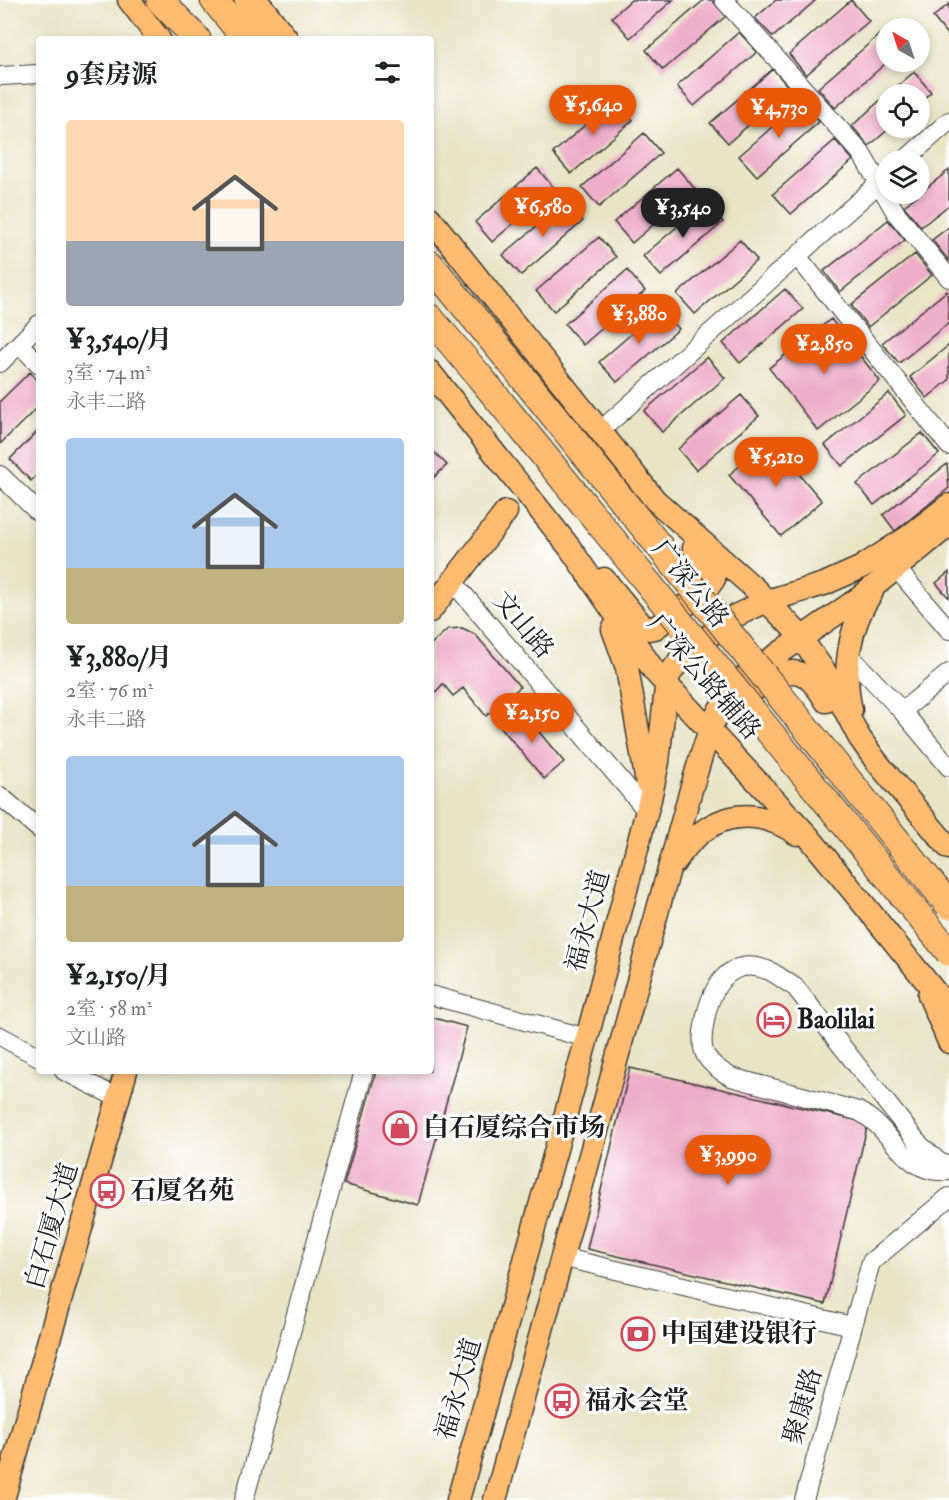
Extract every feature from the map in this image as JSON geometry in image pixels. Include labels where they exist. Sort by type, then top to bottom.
[{"type":"highway","points":[[160,0],[195,36]]},
{"type":"highway","points":[[170,0],[196,36]]},
{"type":"highway","points":[[214,0],[244,36]]},
{"type":"highway","points":[[248,0],[268,36]]},
{"type":"highway","name":"广深公路","points":[[434,269],[949,904]]},
{"type":"highway","name":"广深公路","points":[[434,323],[949,952]]},
{"type":"highway","points":[[434,340],[480,377]]},
{"type":"main road","points":[[129,0],[157,36]]},
{"type":"main road","points":[[256,0],[285,36]]},
{"type":"main road","points":[[434,223],[707,562],[714,579],[706,590],[662,625],[655,628],[645,627],[612,586],[570,548]]},
{"type":"main road","name":"广深公路辅路","points":[[434,377],[570,548],[632,640],[666,685],[831,862],[949,1009]]},
{"type":"main road","points":[[656,500],[767,601],[800,638],[825,672],[859,737],[885,773],[949,848]]},
{"type":"main road","name":"福永大道","points":[[458,1500],[587,1038],[648,805],[657,762],[666,685],[676,664],[717,628],[767,601],[824,584],[860,568],[908,537],[949,505]]},
{"type":"main road","points":[[434,603],[454,583],[506,512]]},
{"type":"main road","points":[[495,1500],[668,873],[715,714],[731,690],[754,670],[862,596],[949,525]]},
{"type":"main road","points":[[859,737],[848,694],[849,655],[853,634],[863,606],[893,571]]},
{"type":"main road","points":[[597,588],[627,668],[648,805]]},
{"type":"main road","points":[[754,777],[727,741],[724,724],[727,716],[752,691],[772,678],[790,671],[809,677],[854,745],[885,773]]},
{"type":"main road","points":[[668,873],[693,839],[721,820],[735,816],[768,818],[784,825],[831,862]]},
{"type":"main road","points":[[919,971],[949,1042]]},
{"type":"main road","name":"白石厦大道","points":[[3,1500],[125,1074]]},
{"type":"street","points":[[724,0],[876,171]]},
{"type":"street","points":[[0,76],[36,74]]},
{"type":"street","points":[[916,150],[949,121]]},
{"type":"street","points":[[600,431],[876,186]]},
{"type":"street","points":[[892,204],[896,213],[949,279]]},
{"type":"street","points":[[797,256],[949,446]]},
{"type":"street","points":[[0,363],[36,327]]},
{"type":"street","points":[[19,344],[36,361]]},
{"type":"street","points":[[0,475],[36,510]]},
{"type":"street","points":[[893,571],[949,630]]},
{"type":"street","name":"文山路","points":[[454,583],[648,805]]},
{"type":"street","points":[[849,655],[902,711],[949,767]]},
{"type":"street","points":[[902,711],[949,672]]},
{"type":"street","points":[[0,796],[36,826]]},
{"type":"street","points":[[949,1166],[939,1162],[920,1145],[795,987],[766,969],[741,967],[724,976],[710,994],[702,1035],[705,1055],[717,1068],[731,1077],[858,1111],[870,1117],[912,1163],[937,1172],[949,1171]]},
{"type":"street","points":[[434,995],[587,1038]]},
{"type":"street","points":[[0,1036],[36,1055]]},
{"type":"street","points":[[70,1074],[118,1098]]},
{"type":"street","points":[[244,1500],[363,1074]]},
{"type":"street","name":"聚康路","points":[[804,1500],[871,1262],[949,1197]]},
{"type":"street","points":[[561,1257],[852,1326]]},
{"type":"building","points":[[631,0],[673,0],[630,38],[612,17]]},
{"type":"building","points":[[704,0],[712,0],[726,16],[663,70],[646,50]]},
{"type":"building","points":[[776,0],[816,0],[773,37],[755,18]]},
{"type":"building","points":[[851,0],[869,21],[806,75],[789,54]]},
{"type":"building","points":[[949,4],[949,37],[933,17]]},
{"type":"building","points":[[739,32],[757,52],[694,106],[677,86]]},
{"type":"building","points":[[876,37],[876,72],[835,108],[818,88]]},
{"type":"building","points":[[773,69],[790,89],[728,143],[710,123]]},
{"type":"building","points":[[914,72],[924,84],[900,84]]},
{"type":"building","points":[[615,99],[633,120],[571,174],[553,153]]},
{"type":"building","points":[[801,102],[819,122],[757,176],[739,156]]},
{"type":"building","points":[[876,104],[876,138],[878,138],[869,146],[852,126]]},
{"type":"building","points":[[644,133],[661,153],[599,207],[582,187]]},
{"type":"building","points":[[835,140],[853,160],[791,214],[773,194]]},
{"type":"building","points":[[537,168],[554,188],[492,242],[475,222]]},
{"type":"building","points":[[677,168],[695,189],[632,243],[614,222]]},
{"type":"building","points":[[949,170],[949,205],[921,227],[904,206],[906,204],[930,204],[930,185]]},
{"type":"building","points":[[566,201],[583,221],[521,275],[503,255]]},
{"type":"building","points":[[706,202],[723,222],[661,276],[643,256]]},
{"type":"building","points":[[888,220],[905,240],[840,292],[824,271]]},
{"type":"building","points":[[949,227],[949,261],[932,240]]},
{"type":"building","points":[[599,237],[616,257],[554,311],[536,291]]},
{"type":"building","points":[[740,240],[757,260],[695,314],[677,294]]},
{"type":"building","points":[[915,254],[932,275],[868,327],[851,305]]},
{"type":"building","points":[[627,270],[645,291],[583,345],[565,324]]},
{"type":"building","points":[[785,289],[803,309],[740,363],[723,343]]},
{"type":"building","points":[[947,291],[949,323],[899,363],[882,343]]},
{"type":"building","points":[[661,308],[679,329],[617,382],[599,362]]},
{"type":"building","points":[[831,319],[880,381],[818,431],[769,368]]},
{"type":"building","points":[[949,345],[949,380],[927,398],[910,377]]},
{"type":"building","points":[[707,357],[725,378],[662,432],[644,411]]},
{"type":"building","points":[[30,372],[36,379],[36,409],[0,444],[0,401]]},
{"type":"building","points":[[889,393],[906,415],[842,466],[825,445]]},
{"type":"building","points":[[741,395],[759,416],[696,470],[678,449]]},
{"type":"building","points":[[36,433],[36,476],[31,481],[10,459]]},
{"type":"building","points":[[922,433],[939,454],[874,505],[857,484]]},
{"type":"building","points":[[770,440],[822,501],[781,536],[729,475]]},
{"type":"building","points":[[434,452],[447,465],[434,477]]},
{"type":"building","points":[[947,464],[949,488],[895,531],[883,515]]},
{"type":"building","points":[[949,572],[949,598],[936,583]]},
{"type":"building","points":[[462,628],[475,634],[520,687],[486,716],[463,688],[453,696],[443,684],[434,694],[434,641],[448,629]]},
{"type":"building","points":[[520,709],[564,762],[544,779],[500,726]]},
{"type":"building","name":"白石厦综合市场","points":[[434,1018],[467,1027],[418,1205],[344,1184],[375,1074],[434,1074]]},
{"type":"building","points":[[630,1068],[868,1123],[825,1304],[587,1249]]},
{"type":"place","name":"Baolilai","points":[[774,1020]]},
{"type":"place","name":"白石厦综合市场","points":[[400,1128]]},
{"type":"place","name":"石厦名苑","points":[[107,1191]]},
{"type":"place","name":"中国建设银行","points":[[638,1334]]},
{"type":"place","name":"福永会堂","points":[[562,1401]]}]
